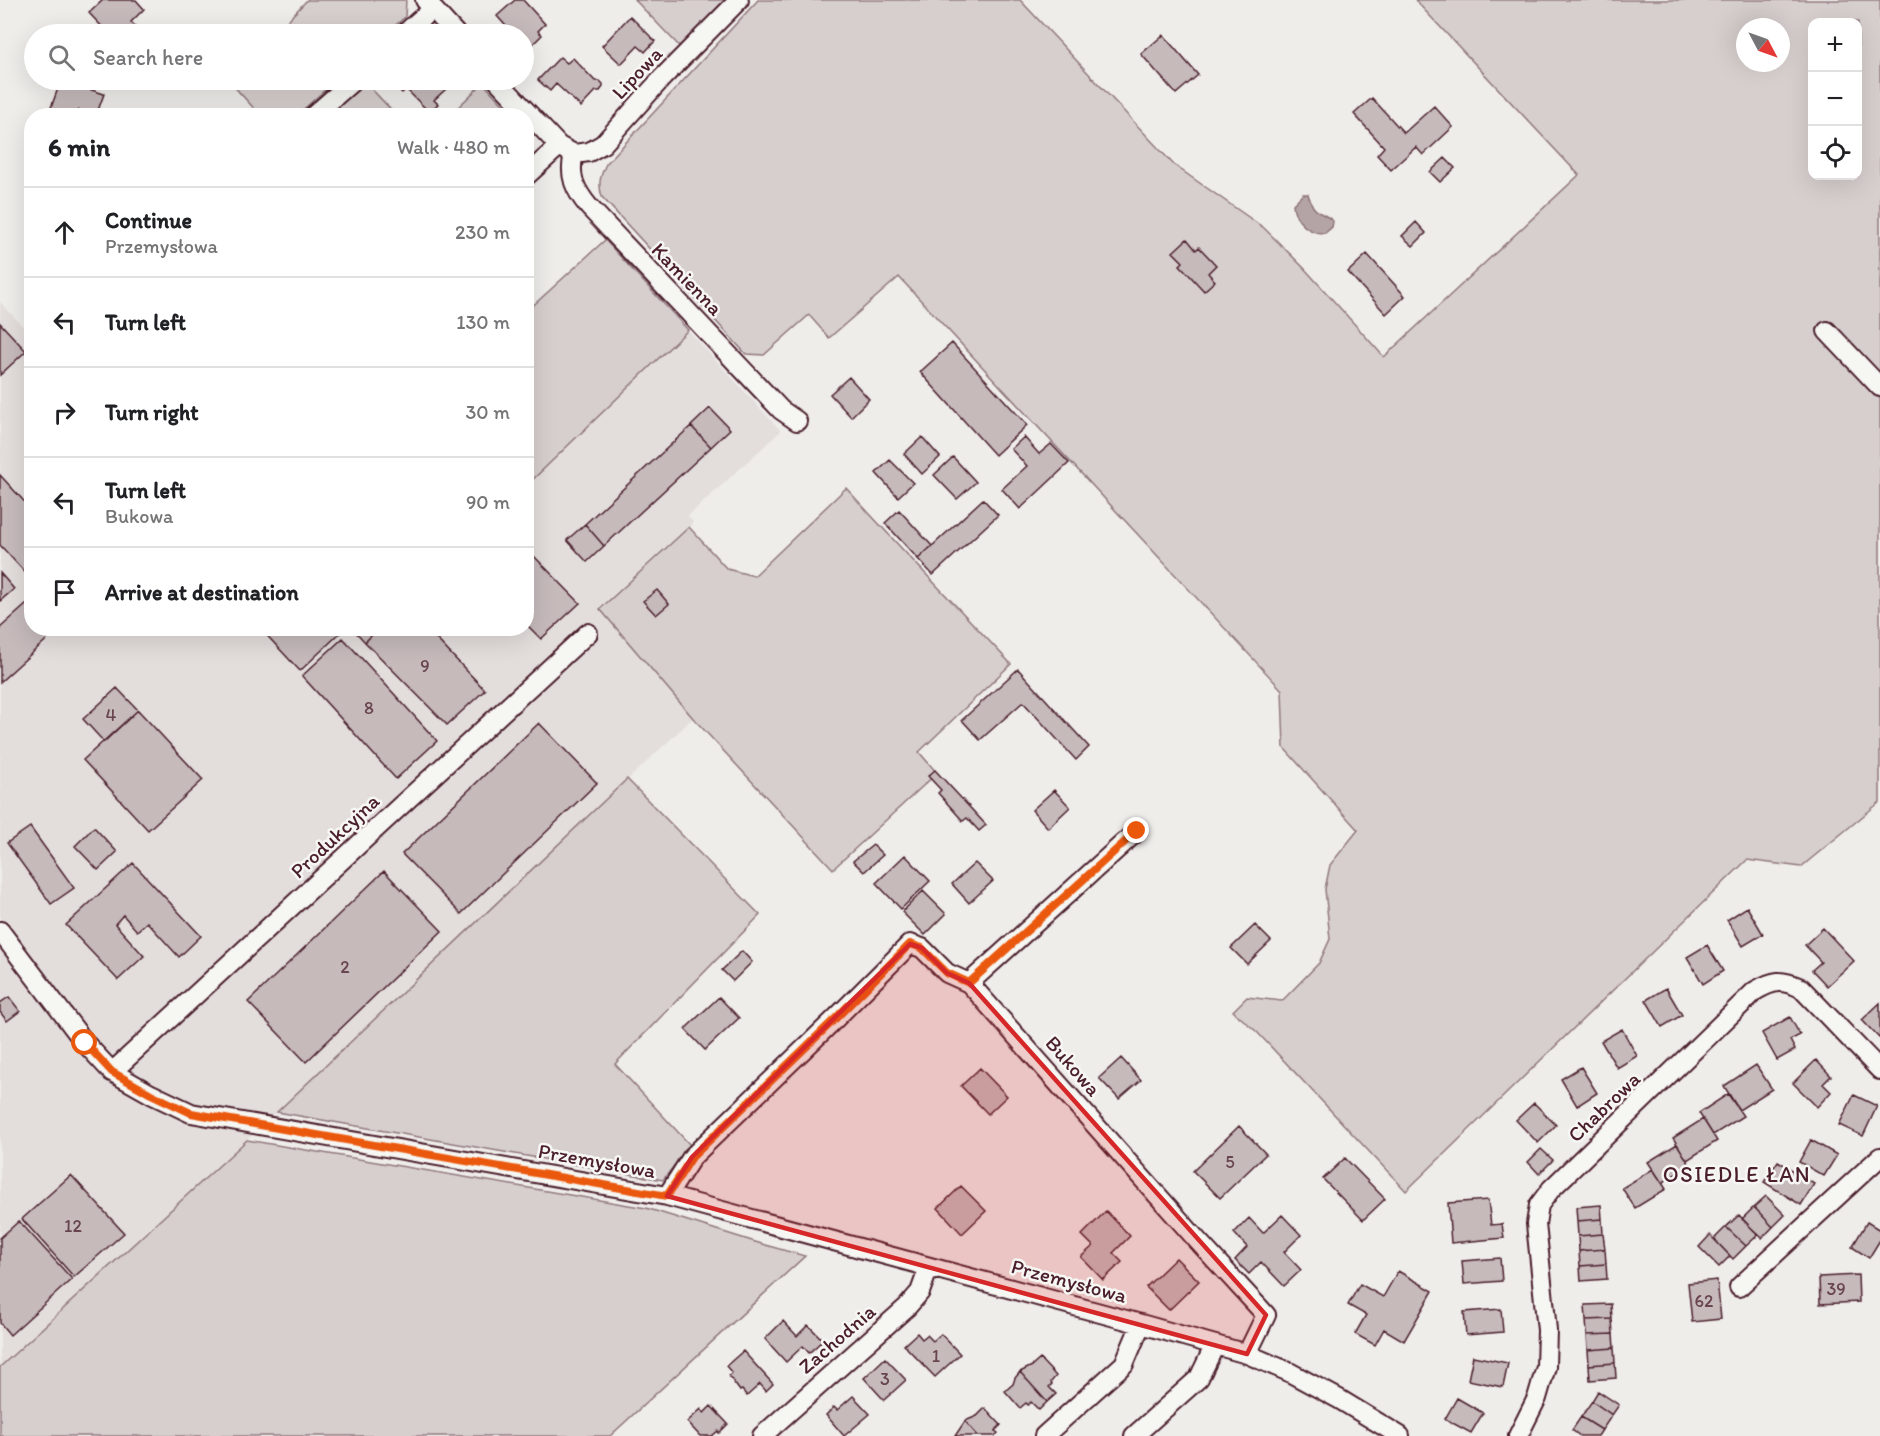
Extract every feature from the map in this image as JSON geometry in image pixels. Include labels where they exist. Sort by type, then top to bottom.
[{"type":"street","name":"Lipowa","points":[[567,150],[589,152],[603,144],[663,77],[739,0]]},
{"type":"street","points":[[412,24],[429,4],[447,24]]},
{"type":"street","points":[[323,108],[343,90]]},
{"type":"street","points":[[507,90],[525,108]]},
{"type":"street","points":[[534,117],[567,150],[534,171]]},
{"type":"street","name":"Kamienna","points":[[567,150],[572,179],[588,207],[768,397],[797,421]]},
{"type":"street","points":[[1827,331],[1880,387]]},
{"type":"street","name":"Produkcyjna","points":[[112,1072],[588,633]]},
{"type":"street","points":[[667,1196],[692,1157],[910,944],[922,948],[947,973],[969,983],[1137,831]]},
{"type":"street","name":"Przemysłowa","points":[[0,931],[85,1043],[112,1072],[191,1113],[667,1196],[1247,1354],[1289,1372],[1400,1436]]},
{"type":"street","name":"Chabrowa","points":[[1518,1436],[1537,1398],[1546,1367],[1547,1330],[1536,1224],[1539,1205],[1551,1189],[1755,992],[1770,982],[1785,981],[1801,988],[1880,1070]]},
{"type":"street","name":"Bukowa","points":[[969,983],[1197,1241],[1266,1315],[1247,1354]]},
{"type":"street","points":[[1739,1287],[1880,1157]]},
{"type":"street","name":"Zachodnia","points":[[762,1436],[907,1308],[920,1292],[929,1267]]},
{"type":"street","points":[[1044,1436],[1125,1364],[1142,1324]]},
{"type":"street","points":[[1134,1436],[1199,1378],[1215,1345]]},
{"type":"highlighted area","points":[[910,944],[922,948],[947,973],[969,983],[1266,1315],[1247,1354],[667,1196],[692,1157]]},
{"type":"shaded area","points":[[307,0],[406,0],[405,17],[397,24],[284,24]]},
{"type":"shaded area","points":[[635,0],[732,0],[682,49]]},
{"type":"shaded area","points":[[758,0],[1020,0],[1174,165],[1264,228],[1304,268],[1384,357],[1579,175],[1415,0],[1880,0],[1880,802],[1801,867],[1747,860],[1406,1191],[1257,1032],[1233,1011],[1247,997],[1282,1001],[1319,963],[1330,939],[1325,889],[1330,865],[1358,830],[1284,748],[1282,690],[899,277],[829,338],[809,315],[764,355],[746,354],[602,197],[600,180],[606,164]]},
{"type":"shaded area","points":[[237,90],[325,90],[305,108],[254,108]]},
{"type":"shaded area","points":[[357,90],[373,90],[389,108],[337,108]]},
{"type":"shaded area","points":[[476,90],[490,90],[506,108],[457,108]]},
{"type":"shaded area","points":[[1303,194],[1308,194],[1315,209],[1333,221],[1332,227],[1325,233],[1308,229],[1296,216],[1293,204]]},
{"type":"shaded area","points":[[605,240],[688,330],[534,478],[534,305]]},
{"type":"shaded area","points":[[0,302],[24,328],[24,636],[534,636],[534,478],[688,330],[781,431],[688,516],[693,522],[689,527],[600,609],[693,718],[247,1140],[0,1367]]},
{"type":"shaded area","points":[[846,488],[1011,664],[919,752],[937,773],[833,869],[693,718],[600,609],[689,527],[727,569],[754,576]]},
{"type":"shaded area","points":[[627,779],[760,915],[615,1064],[690,1145],[663,1180],[277,1112]]},
{"type":"shaded area","points":[[247,1140],[646,1208],[805,1256],[610,1436],[0,1436],[0,1367]]},
{"type":"building","points":[[103,0],[136,0],[144,9],[131,22],[133,24],[99,24],[89,13]]},
{"type":"building","points":[[515,0],[523,0],[545,24],[538,31],[542,35],[534,43],[534,24],[504,24],[497,16]]},
{"type":"building","points":[[630,16],[655,41],[645,52],[638,46],[621,64],[602,46]]},
{"type":"building","points":[[1163,35],[1198,75],[1176,94],[1141,54]]},
{"type":"building","points":[[560,57],[567,63],[573,58],[595,81],[603,84],[600,91],[596,91],[581,107],[556,84],[550,91],[538,80]]},
{"type":"building","points":[[57,90],[92,90],[104,94],[99,108],[51,108]]},
{"type":"building","points":[[407,90],[445,90],[434,100],[438,104],[434,108],[425,108]]},
{"type":"building","points":[[1372,98],[1404,133],[1434,106],[1453,127],[1423,155],[1416,147],[1391,170],[1377,155],[1384,147],[1354,114]]},
{"type":"building","points":[[1445,158],[1455,168],[1440,182],[1430,172]]},
{"type":"building","points":[[1416,222],[1426,233],[1413,246],[1402,236]]},
{"type":"building","points":[[1187,239],[1196,250],[1199,247],[1216,265],[1208,273],[1215,281],[1204,291],[1180,265],[1183,262],[1173,252]]},
{"type":"building","points":[[1367,254],[1405,296],[1386,314],[1348,272]]},
{"type":"building","points":[[0,323],[24,349],[24,353],[0,375]]},
{"type":"building","points":[[952,343],[1027,425],[995,455],[920,372]]},
{"type":"building","points":[[849,377],[869,399],[851,417],[830,394]]},
{"type":"building","points":[[710,408],[730,429],[711,447],[691,426]]},
{"type":"building","points":[[691,426],[711,447],[604,546],[585,524]]},
{"type":"building","points":[[922,437],[940,457],[922,474],[904,454]]},
{"type":"building","points":[[1024,437],[1039,454],[1051,444],[1069,463],[1020,509],[1002,489],[1027,466],[1011,449]]},
{"type":"building","points":[[953,457],[976,482],[957,499],[934,475]]},
{"type":"building","points":[[890,460],[913,483],[898,497],[876,473]]},
{"type":"building","points":[[0,475],[24,501],[24,571],[0,545]]},
{"type":"building","points":[[983,499],[998,515],[933,575],[918,559]]},
{"type":"building","points":[[899,510],[932,546],[918,559],[885,523]]},
{"type":"building","points":[[585,524],[604,546],[587,562],[567,540]]},
{"type":"building","points":[[534,556],[580,603],[541,639],[534,632]]},
{"type":"building","points":[[0,573],[14,589],[0,601]]},
{"type":"building","points":[[657,590],[669,604],[656,615],[643,601]]},
{"type":"building","points":[[24,607],[24,636],[51,636],[0,682],[0,628]]},
{"type":"building","points":[[267,636],[337,636],[300,671]]},
{"type":"building","points":[[359,636],[371,636],[365,642]]},
{"type":"building","points":[[371,636],[434,636],[485,690],[447,725],[365,642]]},
{"type":"building","points":[[343,638],[437,741],[396,779],[302,676]]},
{"type":"building","points":[[1018,669],[1089,747],[1076,760],[1023,702],[980,740],[962,720]]},
{"type":"building","points":[[117,688],[138,710],[104,742],[83,719]]},
{"type":"building","points":[[138,710],[203,780],[148,830],[83,760]]},
{"type":"building","points":[[539,723],[597,783],[461,914],[402,854]]},
{"type":"building","points":[[935,770],[986,825],[979,831],[967,818],[963,821],[938,793],[941,790],[928,776]]},
{"type":"building","points":[[1054,790],[1070,807],[1048,828],[1032,810]]},
{"type":"building","points":[[30,827],[74,888],[51,904],[7,843]]},
{"type":"building","points":[[94,827],[117,852],[98,870],[75,846]]},
{"type":"building","points":[[873,845],[883,855],[864,872],[853,861]]},
{"type":"building","points":[[905,855],[930,881],[901,909],[876,883]]},
{"type":"building","points":[[133,863],[201,936],[179,957],[147,922],[137,931],[123,915],[115,924],[144,956],[118,980],[66,925]]},
{"type":"building","points":[[975,863],[993,881],[969,903],[952,884]]},
{"type":"building","points":[[384,871],[442,931],[306,1062],[248,1002]]},
{"type":"building","points":[[923,891],[946,914],[925,935],[902,912]]},
{"type":"building","points":[[1747,907],[1763,934],[1743,946],[1727,920]]},
{"type":"building","points":[[1255,925],[1271,941],[1247,964],[1231,948]]},
{"type":"building","points":[[1823,928],[1854,961],[1827,986],[1812,970],[1821,962],[1805,945]]},
{"type":"building","points":[[1707,945],[1723,971],[1703,984],[1687,957]]},
{"type":"building","points":[[742,951],[752,962],[733,981],[722,970]]},
{"type":"building","points":[[1666,988],[1682,1015],[1662,1027],[1646,1000]]},
{"type":"building","points":[[9,997],[20,1011],[7,1021],[0,1012],[0,1003]]},
{"type":"building","points":[[719,997],[739,1018],[705,1050],[685,1029]]},
{"type":"building","points":[[1880,1003],[1880,1036],[1879,1038],[1862,1020]]},
{"type":"building","points":[[1790,1017],[1800,1035],[1790,1040],[1795,1050],[1777,1060],[1762,1033]]},
{"type":"building","points":[[1622,1029],[1637,1056],[1617,1068],[1601,1041]]},
{"type":"building","points":[[1121,1058],[1141,1080],[1119,1099],[1099,1078]]},
{"type":"building","points":[[1816,1060],[1831,1076],[1823,1084],[1831,1092],[1817,1107],[1793,1083]]},
{"type":"building","points":[[1756,1065],[1772,1089],[1739,1110],[1724,1086]]},
{"type":"building","points":[[1581,1067],[1597,1093],[1577,1106],[1561,1079]]},
{"type":"building","points":[[980,1068],[1007,1096],[988,1114],[961,1086]]},
{"type":"building","points":[[1728,1094],[1743,1116],[1713,1135],[1699,1113]]},
{"type":"building","points":[[1854,1095],[1877,1106],[1863,1136],[1839,1125]]},
{"type":"building","points":[[1534,1103],[1556,1125],[1538,1143],[1516,1120]]},
{"type":"building","points":[[1703,1119],[1717,1141],[1687,1160],[1673,1138]]},
{"type":"building","points":[[1239,1126],[1266,1154],[1220,1198],[1193,1171]]},
{"type":"building","points":[[1811,1140],[1837,1155],[1824,1176],[1799,1162]]},
{"type":"building","points":[[1677,1144],[1690,1165],[1662,1183],[1648,1162]]},
{"type":"building","points":[[1541,1149],[1553,1160],[1539,1174],[1528,1162]]},
{"type":"building","points":[[1345,1158],[1385,1199],[1363,1220],[1323,1179]]},
{"type":"building","points":[[1778,1161],[1814,1184],[1801,1205],[1764,1182]]},
{"type":"building","points":[[1653,1169],[1666,1189],[1635,1208],[1622,1188]]},
{"type":"building","points":[[71,1175],[124,1233],[74,1277],[22,1219]]},
{"type":"building","points":[[961,1186],[986,1211],[962,1234],[938,1208]]},
{"type":"building","points":[[1766,1196],[1785,1215],[1773,1227],[1754,1207]]},
{"type":"building","points":[[1488,1200],[1491,1225],[1502,1224],[1504,1238],[1451,1243],[1448,1203]]},
{"type":"building","points":[[1601,1205],[1602,1219],[1577,1221],[1576,1207]]},
{"type":"building","points":[[1754,1207],[1773,1227],[1762,1238],[1742,1219]]},
{"type":"building","points":[[1106,1211],[1130,1236],[1113,1253],[1122,1262],[1103,1280],[1081,1257],[1093,1246],[1082,1235]]},
{"type":"building","points":[[1282,1215],[1301,1235],[1284,1252],[1301,1270],[1284,1286],[1261,1262],[1249,1274],[1235,1260],[1247,1247],[1234,1233],[1249,1218],[1263,1233]]},
{"type":"building","points":[[1739,1215],[1758,1235],[1746,1246],[1726,1227]]},
{"type":"building","points":[[1602,1219],[1603,1234],[1578,1236],[1577,1221]]},
{"type":"building","points":[[19,1221],[72,1279],[10,1335],[0,1323],[0,1238]]},
{"type":"building","points":[[1867,1222],[1880,1230],[1880,1240],[1869,1258],[1852,1247]]},
{"type":"building","points":[[1726,1227],[1746,1246],[1733,1259],[1714,1239]]},
{"type":"building","points":[[1603,1234],[1605,1249],[1579,1251],[1578,1236]]},
{"type":"building","points":[[1710,1235],[1730,1256],[1719,1267],[1699,1247]]},
{"type":"building","points":[[1605,1249],[1606,1264],[1580,1266],[1579,1251]]},
{"type":"building","points":[[1176,1258],[1199,1281],[1169,1310],[1146,1287]]},
{"type":"building","points":[[1500,1258],[1502,1281],[1464,1284],[1462,1261]]},
{"type":"building","points":[[1606,1264],[1607,1279],[1581,1281],[1580,1266]]},
{"type":"building","points":[[1398,1271],[1433,1291],[1404,1341],[1384,1329],[1375,1345],[1355,1334],[1366,1315],[1348,1305],[1360,1284],[1383,1297]]},
{"type":"building","points":[[1858,1275],[1859,1302],[1820,1304],[1819,1277]]},
{"type":"building","points":[[1717,1280],[1721,1319],[1692,1322],[1688,1283]]},
{"type":"building","points":[[1611,1304],[1612,1319],[1586,1320],[1585,1305]]},
{"type":"building","points":[[1501,1309],[1503,1332],[1466,1335],[1464,1312]]},
{"type":"building","points":[[1612,1319],[1613,1334],[1587,1335],[1586,1320]]},
{"type":"building","points":[[783,1321],[797,1336],[808,1325],[823,1340],[809,1353],[803,1346],[786,1362],[765,1339]]},
{"type":"building","points":[[917,1333],[922,1339],[927,1335],[933,1341],[941,1334],[960,1354],[935,1377],[904,1345]]},
{"type":"building","points":[[1613,1334],[1614,1348],[1588,1350],[1587,1335]]},
{"type":"building","points":[[1614,1348],[1615,1363],[1589,1365],[1588,1350]]},
{"type":"building","points":[[743,1351],[773,1384],[766,1391],[760,1384],[747,1396],[742,1390],[740,1391],[729,1376],[732,1373],[726,1366]]},
{"type":"building","points":[[1473,1356],[1508,1363],[1503,1387],[1468,1380]]},
{"type":"building","points":[[885,1358],[906,1380],[884,1400],[864,1378]]},
{"type":"building","points":[[1040,1359],[1056,1376],[1049,1387],[1056,1394],[1047,1402],[1020,1372]]},
{"type":"building","points":[[1615,1363],[1616,1378],[1590,1380],[1589,1365]]},
{"type":"building","points":[[1020,1372],[1047,1402],[1039,1410],[1031,1402],[1020,1408],[1005,1391],[1013,1384]]},
{"type":"building","points":[[1598,1391],[1619,1405],[1612,1415],[1592,1401]]},
{"type":"building","points":[[853,1396],[870,1414],[844,1436],[826,1415],[834,1407],[837,1410]]},
{"type":"building","points":[[1457,1398],[1483,1413],[1471,1433],[1445,1419]]},
{"type":"building","points":[[1592,1401],[1612,1415],[1602,1430],[1581,1417]]},
{"type":"building","points":[[711,1406],[728,1424],[712,1436],[700,1436],[687,1422],[701,1409],[704,1413]]},
{"type":"building","points":[[985,1408],[1001,1425],[995,1431],[998,1433],[995,1436],[978,1436],[965,1421],[977,1416]]},
{"type":"building","points":[[1581,1417],[1602,1430],[1598,1436],[1580,1436],[1572,1430]]},
{"type":"building","points":[[965,1421],[978,1436],[955,1436]]},
{"type":"district","name":"OSIEDLE ŁAN","points":[[1737,1174]]},
{"type":"route","points":[[85,1043],[112,1072],[191,1113],[667,1196],[692,1157],[910,944],[922,948],[947,973],[969,983],[1137,831]]}]
